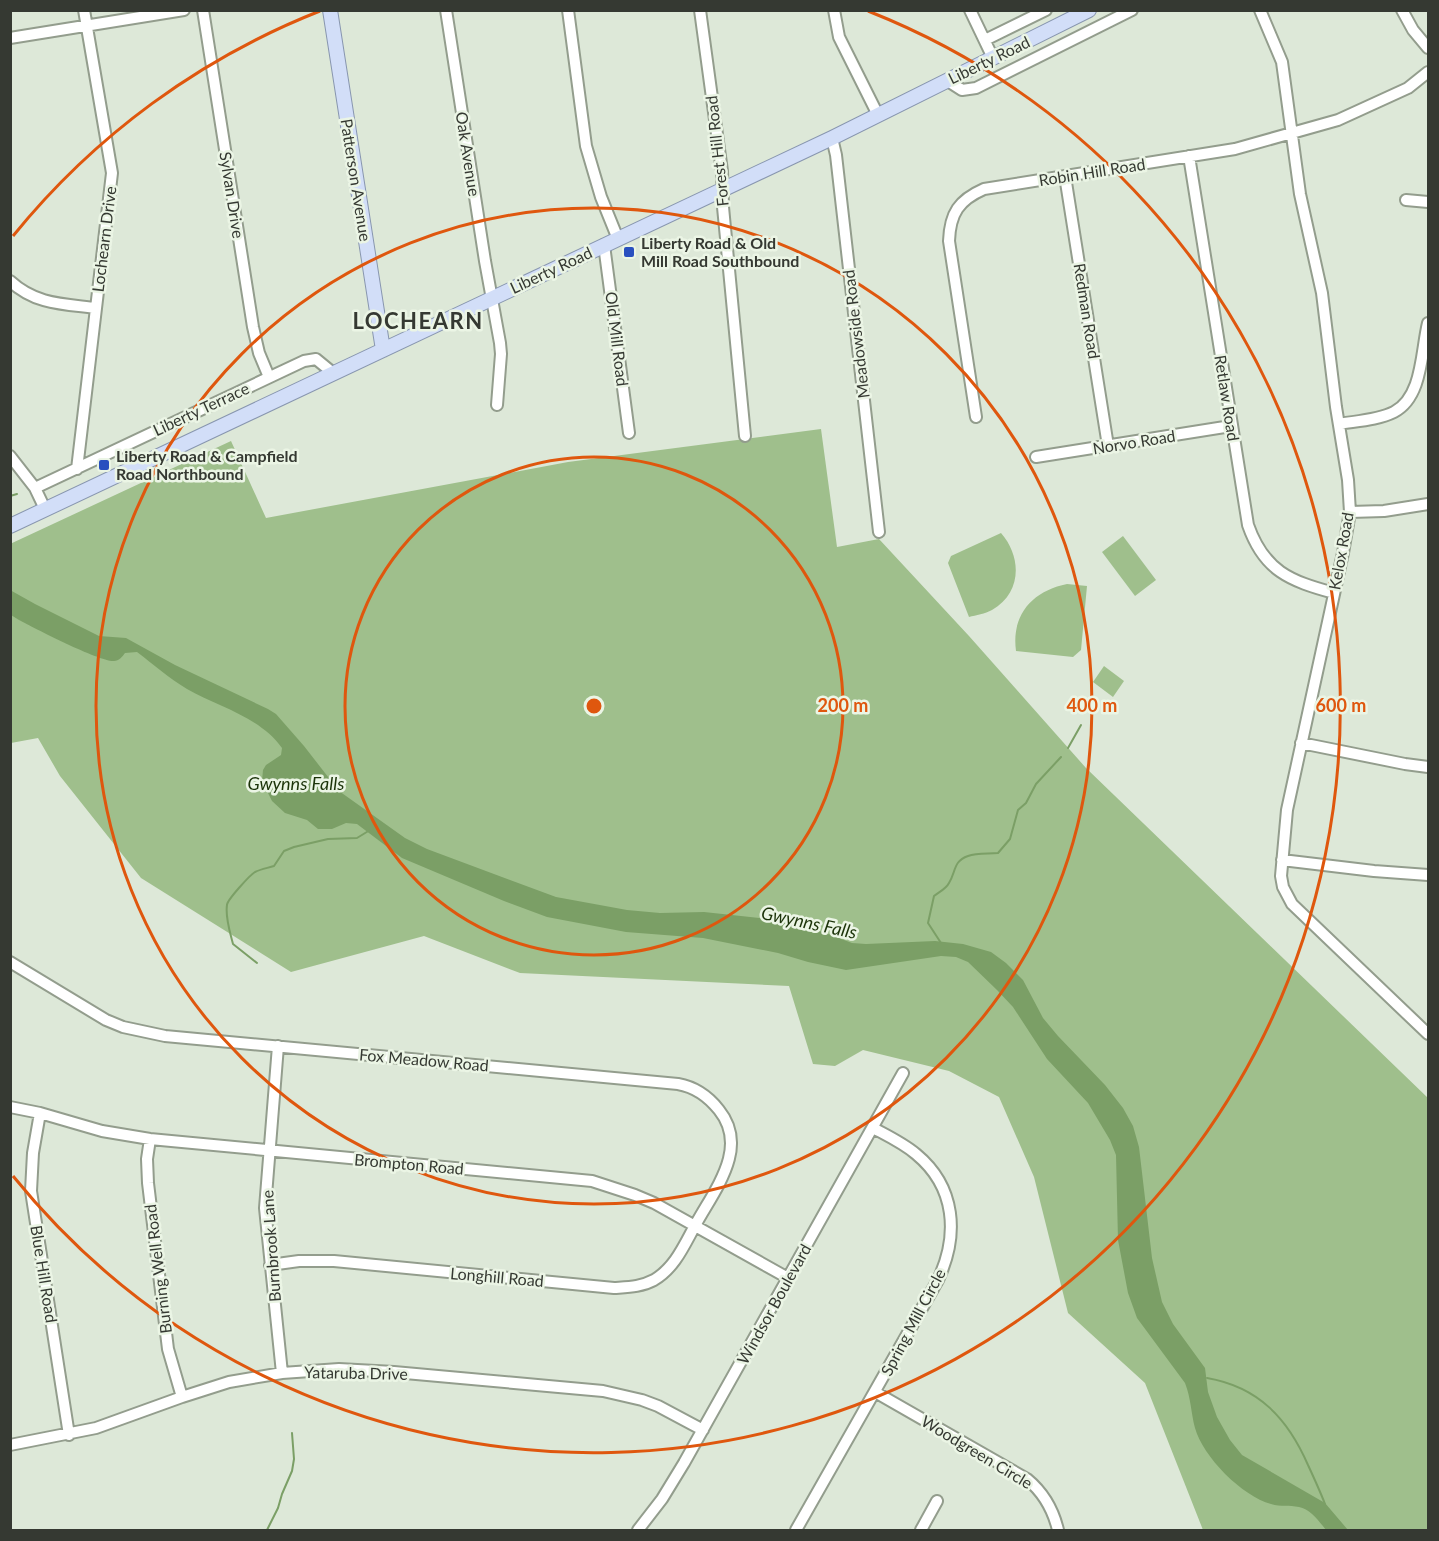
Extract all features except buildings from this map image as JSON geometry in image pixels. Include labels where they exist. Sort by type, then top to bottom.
[{"type":"main road","name":"Patterson Avenue","points":[[330,10],[383,350]]},
{"type":"main road","name":"Liberty Road","points":[[10,526],[832,138],[1089,10]]},
{"type":"street","name":"Lochearn Drive","points":[[77,469],[112,173],[84,10]]},
{"type":"street","points":[[10,38],[184,10]]},
{"type":"street","name":"Sylvan Drive","points":[[203,10],[254,334],[269,377]]},
{"type":"street","name":"Oak Avenue","points":[[446,10],[501,354],[496,405]]},
{"type":"street","points":[[567,10],[588,155],[601,197],[618,239]]},
{"type":"street","name":"Forest Hill Road","points":[[700,10],[722,171],[745,436]]},
{"type":"street","points":[[834,10],[839,37],[878,115]]},
{"type":"street","points":[[970,10],[993,58]]},
{"type":"street","points":[[984,40],[1046,10]]},
{"type":"street","points":[[948,81],[962,90],[976,88],[1132,10]]},
{"type":"street","name":"Kelox Road","points":[[1260,10],[1282,62],[1300,194],[1322,293],[1348,480],[1350,512],[1287,810],[1282,887],[1292,904],[1428,1034]]},
{"type":"street","points":[[1402,10],[1413,30],[1428,48]]},
{"type":"street","name":"Robin Hill Road","points":[[976,417],[949,241],[951,221],[963,201],[984,189],[1235,149],[1320,126],[1348,116],[1408,88],[1428,72]]},
{"type":"street","name":"Meadowside Road","points":[[832,138],[836,155],[879,531]]},
{"type":"street","name":"Retlaw Road","points":[[1189,156],[1248,525],[1262,555],[1283,575],[1294,581],[1334,593]]},
{"type":"street","name":"Redman Road","points":[[1065,176],[1108,446]]},
{"type":"street","points":[[1406,201],[1428,202]]},
{"type":"street","name":"Old Mill Road","points":[[604,245],[629,434]]},
{"type":"street","points":[[10,281],[24,293],[41,300],[96,308]]},
{"type":"street","points":[[1339,424],[1386,415],[1396,411],[1407,402],[1417,380],[1428,323]]},
{"type":"street","name":"Liberty Terrace","points":[[35,488],[310,359],[320,361],[333,373]]},
{"type":"street","name":"Norvo Road","points":[[1036,457],[1232,426]]},
{"type":"street","points":[[10,456],[35,488],[45,509]]},
{"type":"street","points":[[1350,512],[1384,511],[1428,504]]},
{"type":"street","points":[[1301,743],[1428,767]]},
{"type":"street","points":[[1282,860],[1428,875]]},
{"type":"street","name":"Fox Meadow Road","points":[[10,962],[88,1010],[123,1027],[165,1036],[678,1084],[697,1090],[723,1114],[731,1132],[732,1143],[729,1163],[695,1226]]},
{"type":"street","name":"Burnbrook Lane","points":[[278,1047],[265,1208],[282,1373]]},
{"type":"street","name":"Windsor Boulevard","points":[[638,1530],[662,1499],[703,1430],[903,1073]]},
{"type":"street","name":"Brompton Road","points":[[10,1107],[102,1131],[150,1139],[592,1181],[635,1195],[788,1278]]},
{"type":"street","name":"Blue Hill Road","points":[[40,1113],[33,1153],[32,1191],[69,1435]]},
{"type":"street","name":"Spring Mill Circle","points":[[796,1530],[938,1280],[951,1239],[949,1205],[935,1174],[915,1152],[873,1128]]},
{"type":"street","name":"Burning Well Road","points":[[150,1139],[148,1177],[167,1342],[182,1397]]},
{"type":"street","name":"Longhill Road","points":[[270,1264],[334,1261],[614,1288],[640,1286],[663,1273],[680,1253],[695,1226]]},
{"type":"street","name":"Yataruba Drive","points":[[10,1445],[69,1435],[104,1425],[229,1382],[282,1373],[364,1370],[603,1391],[650,1403],[703,1430]]},
{"type":"street","name":"Woodgreen Circle","points":[[875,1392],[1027,1479],[1046,1498],[1054,1513],[1058,1530]]},
{"type":"street","points":[[921,1530],[937,1502]]},
{"type":"shaded area","points":[[821,429],[837,547],[879,539],[1086,768],[1428,1098],[1428,1530],[1203,1530],[1145,1383],[1068,1313],[1034,1177],[999,1097],[949,1071],[863,1050],[835,1066],[813,1064],[789,986],[520,973],[424,936],[291,972],[141,878],[60,776],[38,738],[11,743],[10,544],[231,441],[266,518],[568,462]]},
{"type":"shaded area","points":[[1001,533],[1013,553],[1016,574],[1014,584],[1002,603],[992,610],[969,617],[948,563],[951,556]]},
{"type":"shaded area","points":[[1123,536],[1156,580],[1135,596],[1102,552]]},
{"type":"shaded area","points":[[1067,584],[1087,586],[1081,650],[1073,657],[1016,651],[1017,626],[1027,606],[1044,592]]},
{"type":"shaded area","points":[[1104,666],[1124,681],[1113,697],[1093,682]]},
{"type":"water","name":"Gwynns Falls","points":[[10,590],[99,636],[126,638],[175,665],[268,709],[276,714],[304,746],[339,791],[405,838],[427,849],[556,897],[627,910],[660,913],[704,912],[769,919],[823,932],[852,943],[935,941],[963,944],[991,952],[1023,980],[1043,1018],[1105,1085],[1123,1108],[1133,1126],[1139,1147],[1152,1258],[1162,1302],[1173,1324],[1205,1368],[1208,1392],[1217,1417],[1230,1440],[1242,1455],[1325,1503],[1348,1530],[1326,1530],[1314,1516],[1303,1508],[1275,1505],[1260,1500],[1236,1484],[1206,1451],[1195,1428],[1185,1383],[1137,1318],[1128,1293],[1118,1240],[1116,1155],[1110,1140],[1088,1103],[1047,1059],[1013,1007],[968,962],[956,957],[941,956],[846,970],[703,938],[626,932],[547,917],[402,858],[357,824],[346,823],[332,829],[318,829],[307,820],[285,813],[272,801],[262,781],[263,770],[266,765],[281,755],[282,748],[262,728],[251,720],[187,689],[137,652],[125,653],[116,661],[107,660],[67,644],[19,620],[11,615]]},
{"type":"waterway","points":[[10,496],[17,494]]},
{"type":"waterway","points":[[1068,748],[1081,725]]},
{"type":"waterway","points":[[941,943],[928,923],[934,896],[948,885],[957,864],[963,858],[975,854],[998,853],[1010,839],[1018,810],[1026,803],[1036,784],[1061,757]]},
{"type":"waterway","points":[[257,963],[233,944],[229,930],[227,905],[239,888],[255,872],[274,866],[284,851],[328,839],[357,838],[370,830]]},
{"type":"waterway","points":[[1207,1378],[1242,1389],[1257,1397],[1270,1408],[1300,1448],[1325,1504]]},
{"type":"waterway","points":[[267,1530],[292,1471],[294,1459],[292,1433]]},
{"type":"place","name":"Liberty Road & Old Mill Road Southbound","points":[[629,252]]},
{"type":"place","name":"Liberty Road & Campfield Road Northbound","points":[[104,465]]},
{"type":"district","name":"LOCHEARN","points":[[418,321]]}]
